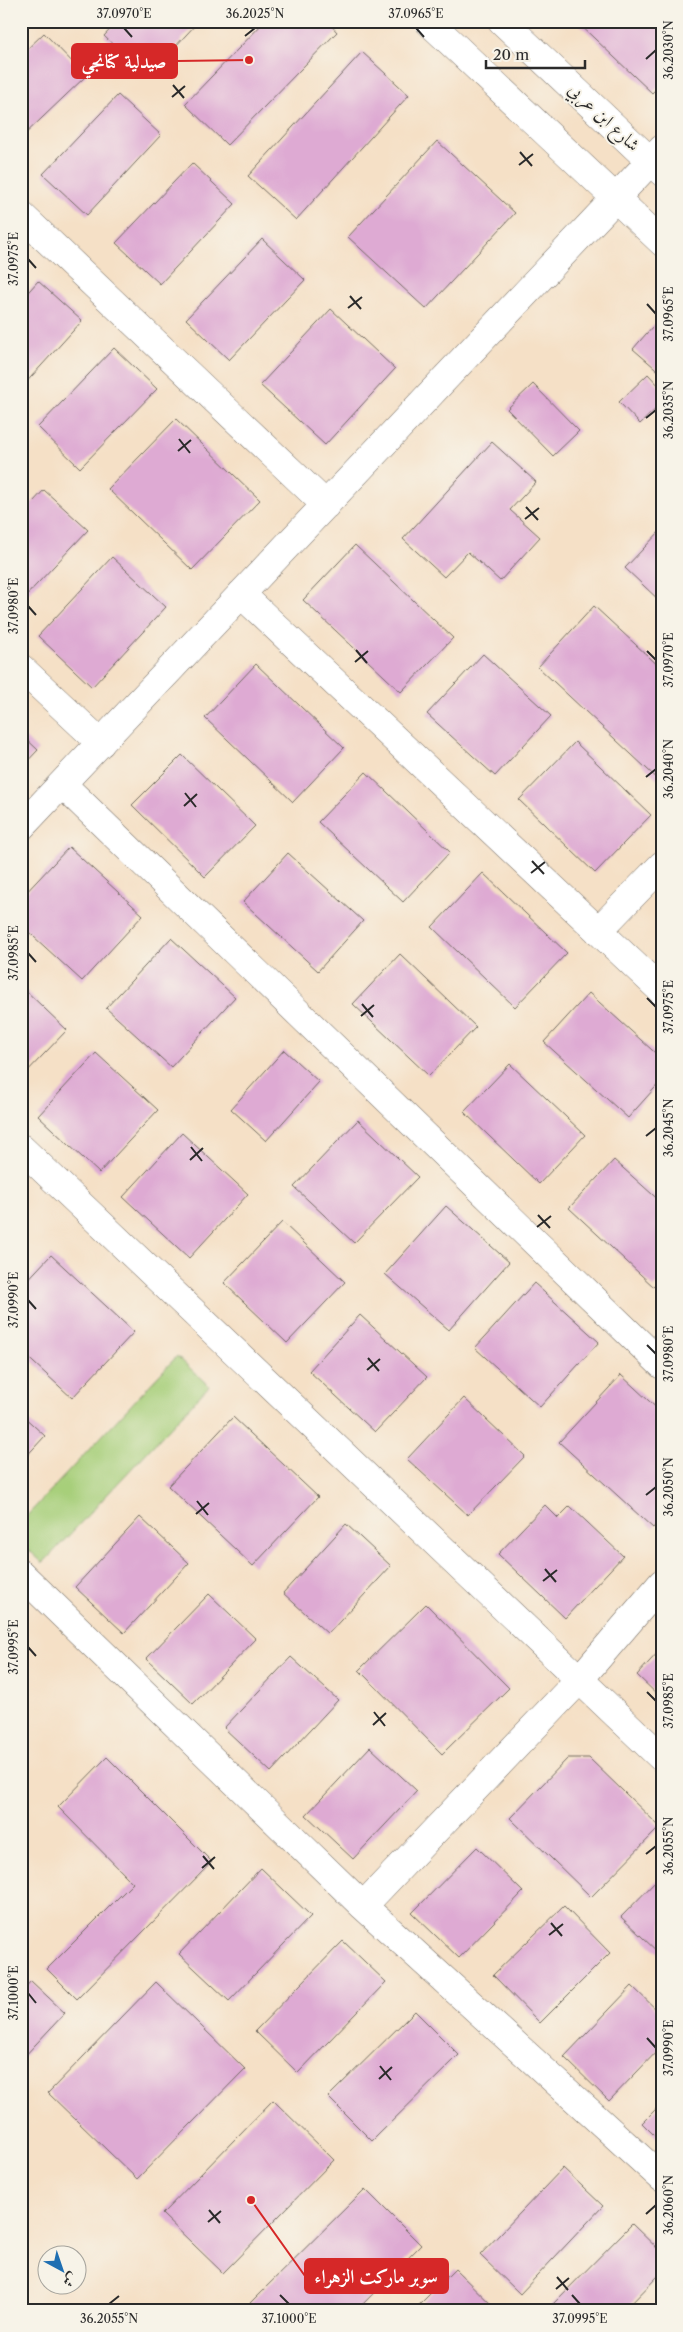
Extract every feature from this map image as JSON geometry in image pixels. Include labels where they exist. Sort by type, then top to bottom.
[{"type":"street","points":[[428,21],[662,242]]},
{"type":"street","name":"شارع ابن عربي","points":[[502,21],[658,161]]},
{"type":"street","points":[[21,827],[616,198],[658,161]]},
{"type":"street","points":[[21,214],[326,505]]},
{"type":"street","points":[[241,594],[662,991]]},
{"type":"street","points":[[21,668],[101,743]]},
{"type":"street","points":[[62,784],[662,1365]]},
{"type":"street","points":[[598,931],[662,865]]},
{"type":"street","points":[[21,1148],[662,1758]]},
{"type":"street","points":[[21,1574],[363,1906],[662,2178]]},
{"type":"street","points":[[363,1906],[579,1680],[662,1583]]},
{"type":"green space","points":[[177,1356],[209,1386],[43,1563],[21,1543],[21,1522]]},
{"type":"building","points":[[118,21],[199,21],[147,77],[104,36]]},
{"type":"building","points":[[265,21],[327,21],[337,32],[227,145],[185,104]]},
{"type":"building","points":[[576,21],[662,21],[662,83],[652,93]]},
{"type":"building","points":[[44,33],[86,76],[21,138],[21,55]]},
{"type":"building","points":[[362,52],[409,95],[296,220],[248,176]]},
{"type":"building","points":[[118,95],[161,135],[87,215],[43,174]]},
{"type":"building","points":[[437,141],[515,213],[426,309],[348,237]]},
{"type":"building","points":[[192,163],[235,204],[160,284],[116,243]]},
{"type":"building","points":[[262,239],[305,280],[229,360],[186,319]]},
{"type":"building","points":[[38,281],[82,321],[21,388],[21,300]]},
{"type":"building","points":[[331,309],[395,369],[325,445],[260,385]]},
{"type":"building","points":[[659,319],[662,321],[662,374],[633,349]]},
{"type":"building","points":[[114,348],[157,389],[80,468],[38,427]]},
{"type":"building","points":[[648,374],[662,389],[662,403],[640,424],[619,402]]},
{"type":"building","points":[[533,384],[579,431],[553,456],[507,409]]},
{"type":"building","points":[[176,419],[260,500],[192,570],[108,489]]},
{"type":"building","points":[[492,442],[536,482],[510,510],[540,537],[500,581],[468,552],[444,577],[403,539]]},
{"type":"building","points":[[44,490],[88,530],[21,601],[21,515]]},
{"type":"building","points":[[662,529],[662,603],[625,568]]},
{"type":"building","points":[[355,545],[453,638],[401,692],[303,600]]},
{"type":"building","points":[[112,557],[166,607],[92,687],[38,636]]},
{"type":"building","points":[[594,606],[662,669],[662,783],[538,667]]},
{"type":"building","points":[[483,654],[551,716],[495,776],[427,714]]},
{"type":"building","points":[[256,664],[344,748],[293,802],[205,718]]},
{"type":"building","points":[[21,734],[38,750],[21,768]]},
{"type":"building","points":[[575,742],[651,815],[595,873],[519,800]]},
{"type":"building","points":[[182,755],[255,826],[205,877],[132,805]]},
{"type":"building","points":[[366,772],[450,852],[403,902],[318,822]]},
{"type":"building","points":[[69,847],[143,915],[82,981],[21,925],[21,898]]},
{"type":"building","points":[[288,853],[363,921],[318,971],[243,902]]},
{"type":"building","points":[[483,873],[567,953],[515,1007],[432,927]]},
{"type":"building","points":[[171,938],[235,997],[171,1067],[106,1008]]},
{"type":"building","points":[[400,954],[476,1027],[429,1076],[353,1004]]},
{"type":"building","points":[[21,986],[67,1030],[21,1078]]},
{"type":"building","points":[[589,993],[662,1059],[662,1080],[628,1118],[544,1042]]},
{"type":"building","points":[[284,1050],[319,1082],[266,1141],[231,1109]]},
{"type":"building","points":[[96,1053],[158,1110],[99,1173],[38,1116]]},
{"type":"building","points":[[510,1064],[585,1135],[539,1184],[464,1112]]},
{"type":"building","points":[[358,1120],[418,1177],[354,1243],[294,1187]]},
{"type":"building","points":[[182,1133],[248,1194],[189,1258],[123,1197]]},
{"type":"building","points":[[614,1160],[662,1203],[662,1278],[654,1287],[569,1208]]},
{"type":"building","points":[[446,1206],[509,1262],[449,1330],[385,1274]]},
{"type":"building","points":[[282,1222],[345,1282],[287,1343],[224,1283]]},
{"type":"building","points":[[51,1255],[134,1332],[72,1398],[21,1351],[21,1287]]},
{"type":"building","points":[[534,1283],[599,1342],[540,1407],[475,1348]]},
{"type":"building","points":[[360,1315],[427,1377],[375,1432],[309,1371]]},
{"type":"building","points":[[621,1375],[662,1413],[662,1518],[653,1528],[559,1442]]},
{"type":"building","points":[[464,1398],[525,1456],[468,1515],[407,1459]]},
{"type":"building","points":[[21,1414],[45,1436],[21,1462]]},
{"type":"building","points":[[233,1417],[318,1497],[253,1566],[168,1486]]},
{"type":"building","points":[[545,1505],[558,1518],[570,1506],[623,1556],[565,1618],[498,1554]]},
{"type":"building","points":[[140,1517],[189,1563],[124,1633],[75,1587]]},
{"type":"building","points":[[346,1524],[391,1566],[328,1634],[283,1593]]},
{"type":"building","points":[[209,1594],[256,1639],[193,1704],[146,1659]]},
{"type":"building","points":[[426,1604],[509,1688],[442,1754],[359,1670]]},
{"type":"building","points":[[662,1648],[662,1699],[637,1675]]},
{"type":"building","points":[[291,1657],[338,1700],[271,1772],[224,1728]]},
{"type":"building","points":[[370,1747],[417,1791],[353,1859],[306,1815]]},
{"type":"building","points":[[107,1757],[212,1862],[77,1999],[47,1969],[133,1883],[58,1807]]},
{"type":"building","points":[[568,1758],[589,1758],[660,1827],[591,1897],[510,1818]]},
{"type":"building","points":[[477,1847],[523,1892],[459,1958],[412,1913]]},
{"type":"building","points":[[261,1868],[311,1916],[229,2001],[179,1954]]},
{"type":"building","points":[[662,1875],[662,1956],[621,1917]]},
{"type":"building","points":[[564,1906],[610,1953],[540,2023],[493,1975]]},
{"type":"building","points":[[343,1941],[386,1982],[298,2073],[255,2031]]},
{"type":"building","points":[[31,1981],[65,2013],[21,2060],[21,1992]]},
{"type":"building","points":[[156,1982],[245,2069],[137,2179],[48,2093]]},
{"type":"building","points":[[632,1986],[662,2015],[662,2046],[609,2101],[564,2057]]},
{"type":"building","points":[[415,2011],[459,2055],[372,2141],[328,2097]]},
{"type":"building","points":[[273,2100],[334,2160],[223,2273],[162,2214]]},
{"type":"building","points":[[662,2103],[662,2143],[642,2123]]},
{"type":"building","points":[[563,2168],[603,2206],[520,2294],[480,2255]]},
{"type":"building","points":[[365,2189],[421,2245],[356,2311],[258,2311],[250,2303]]},
{"type":"building","points":[[632,2224],[662,2253],[662,2272],[624,2311],[552,2311],[549,2308]]},
{"type":"building","points":[[455,2269],[498,2311],[413,2311]]},
{"type":"place","name":"صيدلية كتانجي","points":[[249,60]]},
{"type":"place","name":"سوبر ماركت الزهراء","points":[[251,2200]]}]
